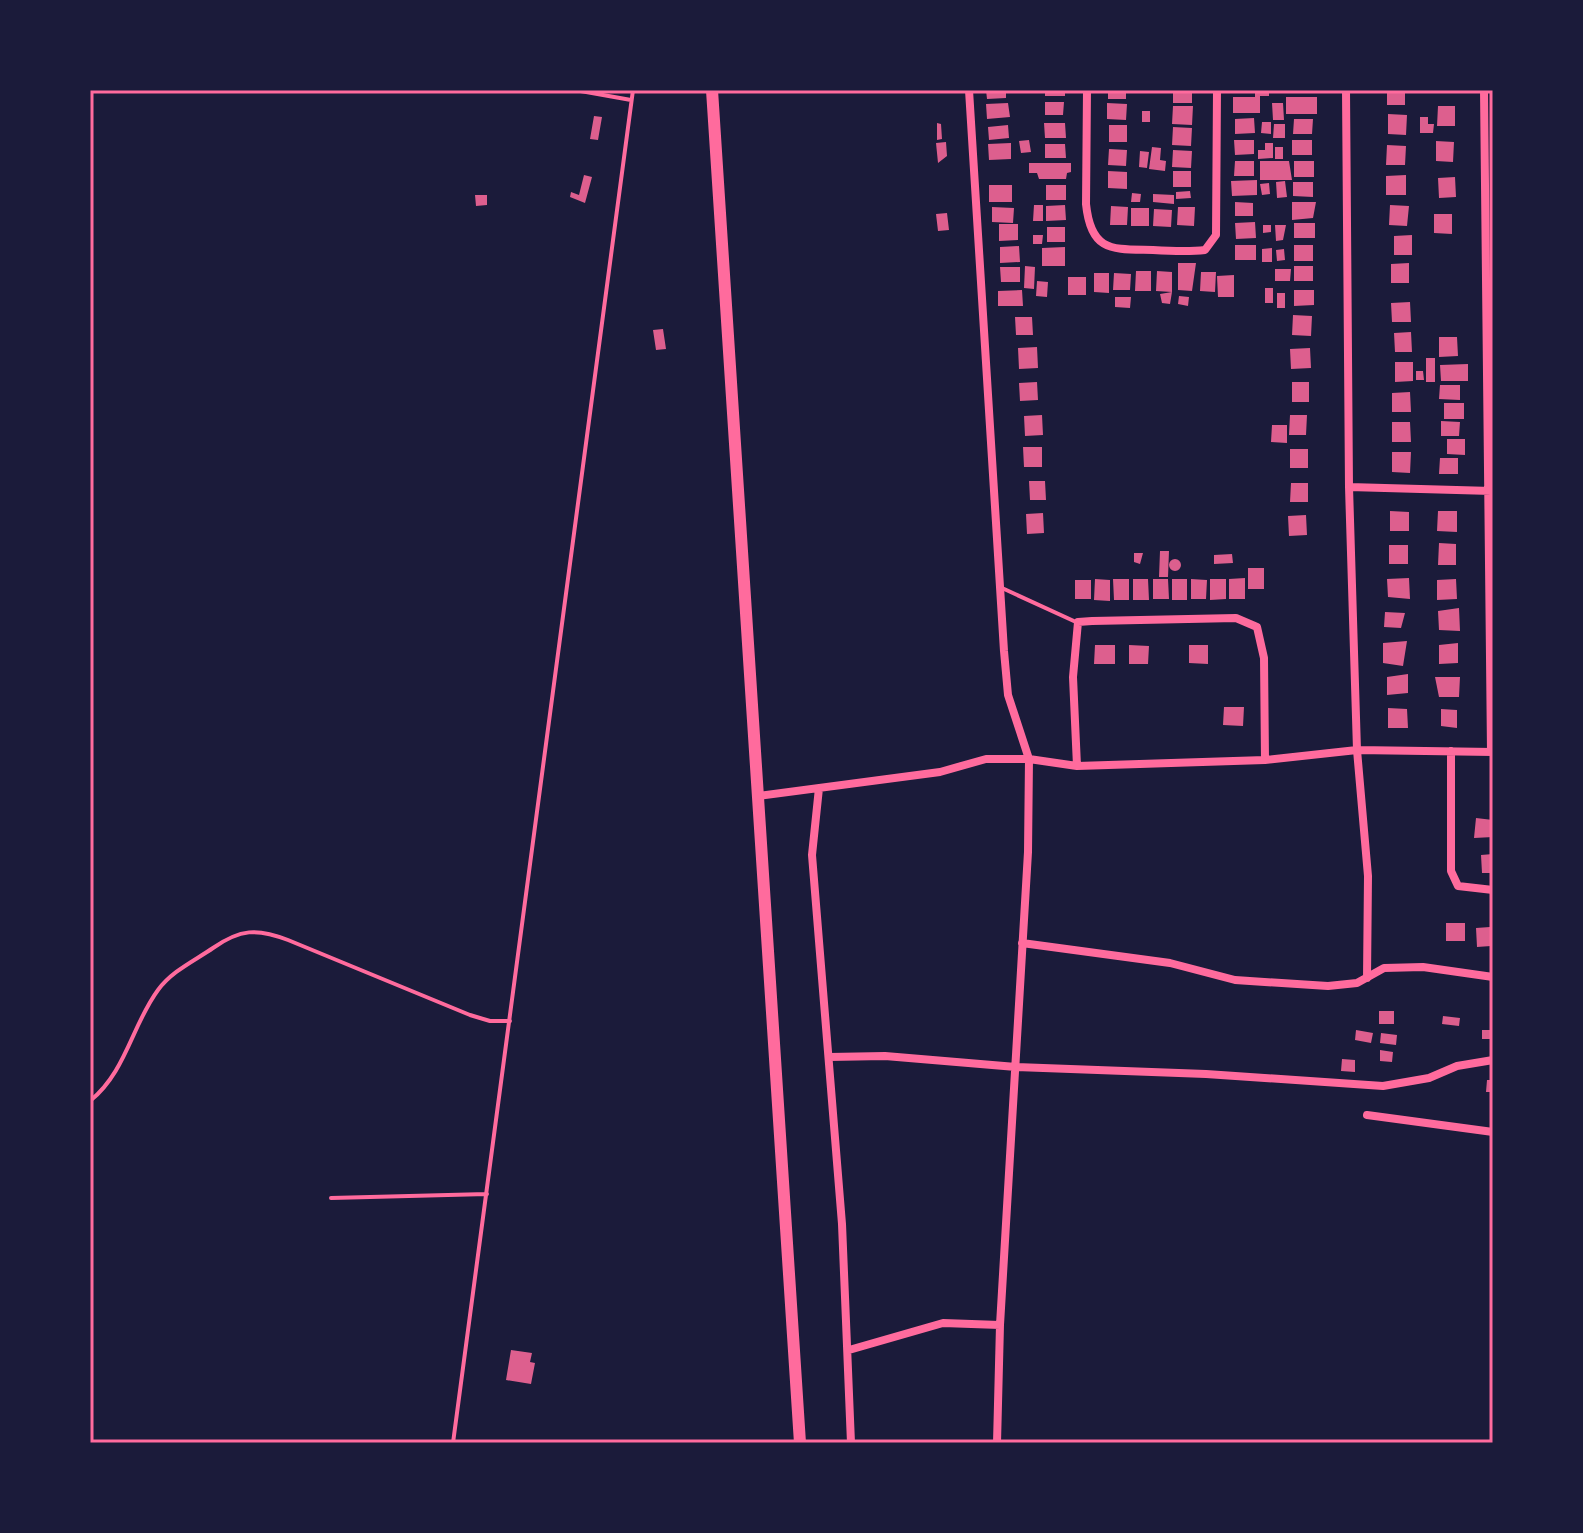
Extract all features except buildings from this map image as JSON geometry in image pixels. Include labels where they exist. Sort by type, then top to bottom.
[{"type":"main road","points":[[712,90],[800,1443]]},
{"type":"street","points":[[969,90],[1008,695],[1029,759],[1029,843],[1000,1325],[997,1443]]},
{"type":"street","points":[[1087,90],[1086,204],[1088,223],[1094,235],[1112,249],[1188,251],[1205,250],[1216,235],[1217,90]]},
{"type":"street","points":[[1346,90],[1349,487],[1357,750],[1368,876],[1367,978]]},
{"type":"street","points":[[758,796],[940,772],[986,759],[1029,759],[1077,766],[1265,760],[1357,750],[1492,752],[1489,194],[1484,90]]},
{"type":"street","points":[[1349,487],[1490,491]]},
{"type":"street","points":[[1077,766],[1073,677],[1078,622],[1236,618],[1257,627],[1264,658],[1265,760]]},
{"type":"street","points":[[1451,751],[1451,871],[1458,886],[1493,890]]},
{"type":"street","points":[[819,788],[812,855],[849,1350],[851,1443]]},
{"type":"street","points":[[1022,943],[1170,963],[1235,980],[1328,986],[1357,983],[1384,968],[1423,967],[1493,977]]},
{"type":"street","points":[[829,1057],[885,1056],[1016,1067],[1206,1074],[1383,1086],[1429,1078],[1457,1066],[1493,1060]]},
{"type":"street","points":[[1367,1115],[1493,1132]]},
{"type":"street","points":[[849,1350],[943,1323],[1000,1325]]},
{"type":"lane","points":[[575,90],[631,100]]},
{"type":"lane","points":[[453,1443],[633,90]]},
{"type":"lane","points":[[1002,588],[1078,622]]},
{"type":"lane","points":[[90,1101],[119,1067],[159,988],[225,938],[247,931],[278,936],[470,1015],[490,1021],[510,1021]]},
{"type":"lane","points":[[331,1198],[487,1194]]}]
